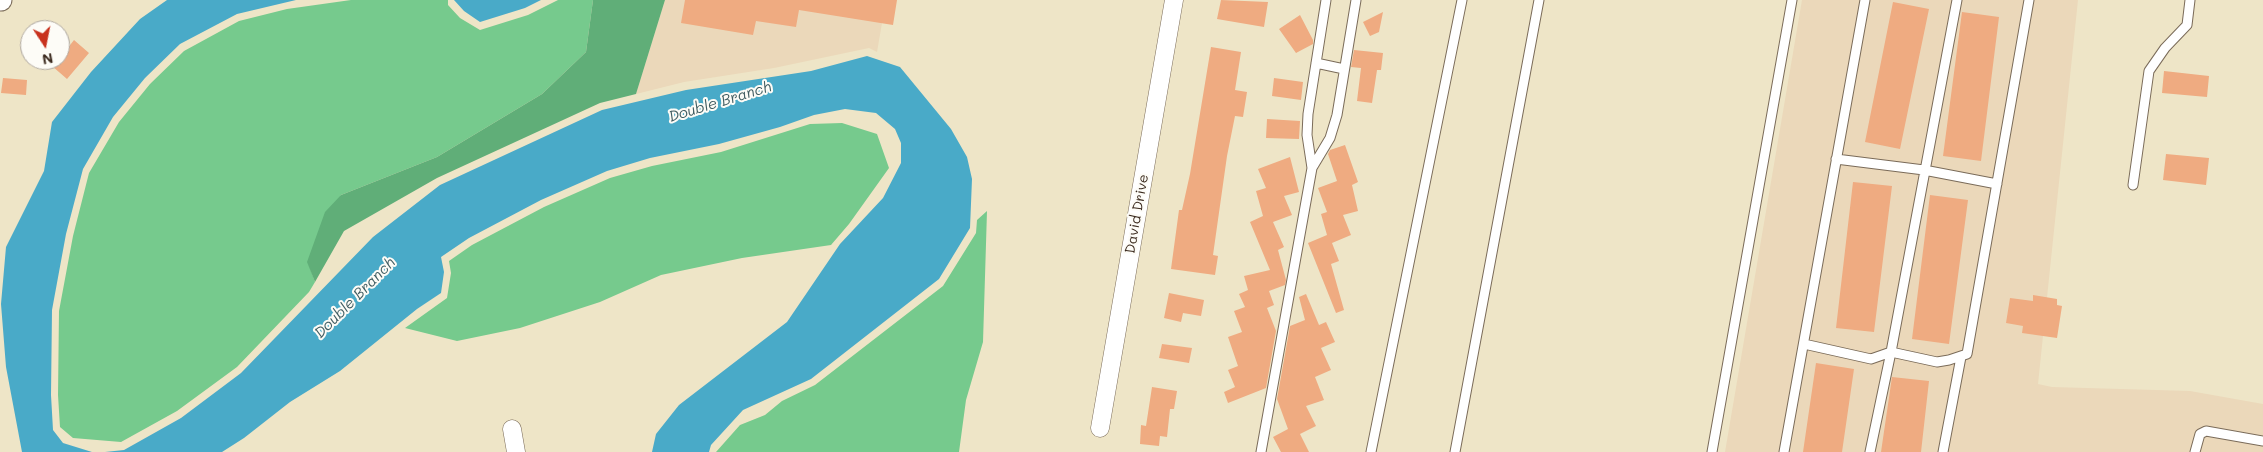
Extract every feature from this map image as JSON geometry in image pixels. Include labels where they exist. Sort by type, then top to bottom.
[{"type":"street","name":"David Drive","points":[[1100,428],[1174,0]]},
{"type":"street","points":[[512,429],[516,452]]},
{"type":"lane","points":[[1261,452],[1312,168],[1307,135],[1308,114],[1326,0]]},
{"type":"lane","points":[[1312,168],[1330,138],[1337,115],[1356,0]]},
{"type":"lane","points":[[1371,452],[1462,0]]},
{"type":"lane","points":[[1454,452],[1539,0]]},
{"type":"lane","points":[[1712,452],[1792,0]]},
{"type":"lane","points":[[1784,452],[1864,0]]},
{"type":"lane","points":[[1870,452],[1891,352],[1957,0]]},
{"type":"lane","points":[[1804,344],[1871,359],[1891,352],[1937,362],[1967,354],[2029,0]]},
{"type":"lane","points":[[2133,185],[2149,71],[2165,48],[2187,25],[2190,0]]},
{"type":"lane","points":[[1316,63],[1344,69]]},
{"type":"lane","points":[[1836,159],[1924,170],[1997,184]]},
{"type":"lane","points":[[1943,452],[1961,357]]},
{"type":"lane","points":[[2195,452],[2200,434],[2206,431],[2263,441]]},
{"type":"shaded area","points":[[665,0],[886,0],[877,52],[869,48],[774,68],[684,82],[636,94]]},
{"type":"shaded area","points":[[1802,0],[2078,0],[2038,384],[2052,387],[2190,391],[2263,404],[2263,452],[1725,452]]},
{"type":"green space","points":[[351,0],[448,0],[448,5],[460,18],[480,30],[528,15],[558,0],[593,0],[586,52],[542,94],[437,157],[341,195],[308,262],[315,282],[309,292],[237,367],[177,411],[121,442],[73,438],[60,427],[58,395],[59,311],[73,236],[89,173],[119,122],[150,84],[184,51],[239,21],[287,9]]},
{"type":"green space","points":[[593,0],[665,0],[636,94],[600,103],[437,178],[344,231],[315,282],[307,262],[325,212],[341,195],[437,157],[542,94],[586,52]]},
{"type":"green space","points":[[842,123],[877,134],[889,168],[849,224],[831,245],[742,258],[661,275],[600,302],[520,328],[457,341],[405,328],[447,298],[451,273],[449,261],[472,245],[544,207],[610,178],[652,166],[721,152],[810,124]]},
{"type":"green space","points":[[987,211],[983,342],[966,400],[959,452],[716,452],[740,425],[765,415],[782,401],[815,385],[943,286],[976,233],[977,220]]},
{"type":"water","points":[[167,0],[296,0],[237,14],[180,44],[145,78],[113,117],[83,169],[66,234],[52,310],[51,395],[53,430],[63,443],[92,452],[22,452],[6,367],[1,304],[6,247],[44,171],[52,122],[91,72],[140,19]]},
{"type":"water","points":[[454,0],[541,0],[525,8],[480,22],[464,11]]},
{"type":"water","name":"Double Branch","points":[[867,56],[900,67],[951,129],[967,157],[972,179],[970,228],[939,279],[811,379],[743,410],[711,445],[709,452],[652,452],[656,434],[679,405],[787,322],[840,244],[883,198],[901,163],[901,143],[895,129],[876,113],[845,109],[814,115],[780,127],[719,144],[650,158],[607,171],[541,200],[469,238],[441,257],[444,272],[441,293],[417,309],[340,371],[290,402],[244,438],[222,452],[105,452],[124,450],[181,418],[241,373],[373,237],[440,185],[602,110],[686,90],[811,71]]},
{"type":"building","points":[[685,0],[897,0],[893,25],[799,10],[796,27],[756,21],[753,35],[681,23]]},
{"type":"building","points":[[1221,0],[1268,2],[1264,27],[1217,19]]},
{"type":"building","points":[[1893,2],[1929,9],[1900,149],[1865,142]]},
{"type":"building","points":[[1383,12],[1379,32],[1370,36],[1363,22]]},
{"type":"building","points":[[1962,12],[1999,17],[1981,161],[1943,156]]},
{"type":"building","points":[[1300,15],[1313,40],[1313,44],[1296,53],[1279,29]]},
{"type":"building","points":[[74,40],[89,53],[67,79],[57,70],[70,70],[70,45]]},
{"type":"building","points":[[1211,47],[1241,52],[1235,90],[1247,92],[1243,117],[1235,116],[1227,156],[1213,255],[1218,256],[1215,275],[1171,269],[1179,210],[1182,210],[1190,174]]},
{"type":"building","points":[[1354,50],[1383,53],[1381,70],[1377,70],[1372,103],[1357,101],[1361,68],[1351,67]]},
{"type":"building","points":[[2164,71],[2209,76],[2207,97],[2162,93]]},
{"type":"building","points":[[3,78],[27,80],[26,95],[1,93]]},
{"type":"building","points":[[1274,78],[1303,82],[1301,100],[1272,96]]},
{"type":"building","points":[[1267,119],[1300,121],[1299,139],[1266,138]]},
{"type":"building","points":[[1345,145],[1358,182],[1352,185],[1358,211],[1343,215],[1351,235],[1332,243],[1339,261],[1331,264],[1344,310],[1336,313],[1308,243],[1327,235],[1321,214],[1327,212],[1318,188],[1337,181],[1328,154],[1330,150]]},
{"type":"building","points":[[2166,154],[2209,158],[2206,185],[2163,180]]},
{"type":"building","points":[[1290,157],[1299,192],[1284,196],[1292,215],[1273,222],[1284,247],[1278,250],[1286,280],[1285,285],[1269,291],[1274,305],[1267,308],[1276,331],[1266,388],[1228,403],[1224,392],[1235,387],[1228,370],[1238,366],[1228,337],[1242,332],[1234,311],[1245,307],[1239,294],[1248,290],[1244,276],[1270,270],[1250,222],[1263,216],[1256,191],[1266,188],[1258,169]]},
{"type":"building","points":[[1853,182],[1892,186],[1874,332],[1836,328]]},
{"type":"building","points":[[1930,195],[1968,200],[1949,344],[1912,339]]},
{"type":"building","points":[[1169,293],[1204,300],[1201,316],[1183,313],[1181,322],[1164,318]]},
{"type":"building","points":[[1306,294],[1319,325],[1326,322],[1335,342],[1321,348],[1331,370],[1315,377],[1324,400],[1306,406],[1316,426],[1300,434],[1309,452],[1281,452],[1273,437],[1288,429],[1277,399],[1290,326],[1305,320],[1299,297]]},
{"type":"building","points":[[2033,295],[2057,299],[2057,305],[2062,306],[2057,338],[2022,333],[2023,326],[2006,323],[2010,298],[2033,301]]},
{"type":"building","points":[[1162,344],[1192,348],[1189,363],[1159,358]]},
{"type":"building","points":[[1816,363],[1854,369],[1842,452],[1803,452]]},
{"type":"building","points":[[1892,377],[1929,381],[1921,452],[1881,452]]},
{"type":"building","points":[[1152,387],[1177,391],[1174,409],[1170,409],[1167,437],[1160,436],[1159,446],[1140,444],[1141,425],[1146,426]]}]
